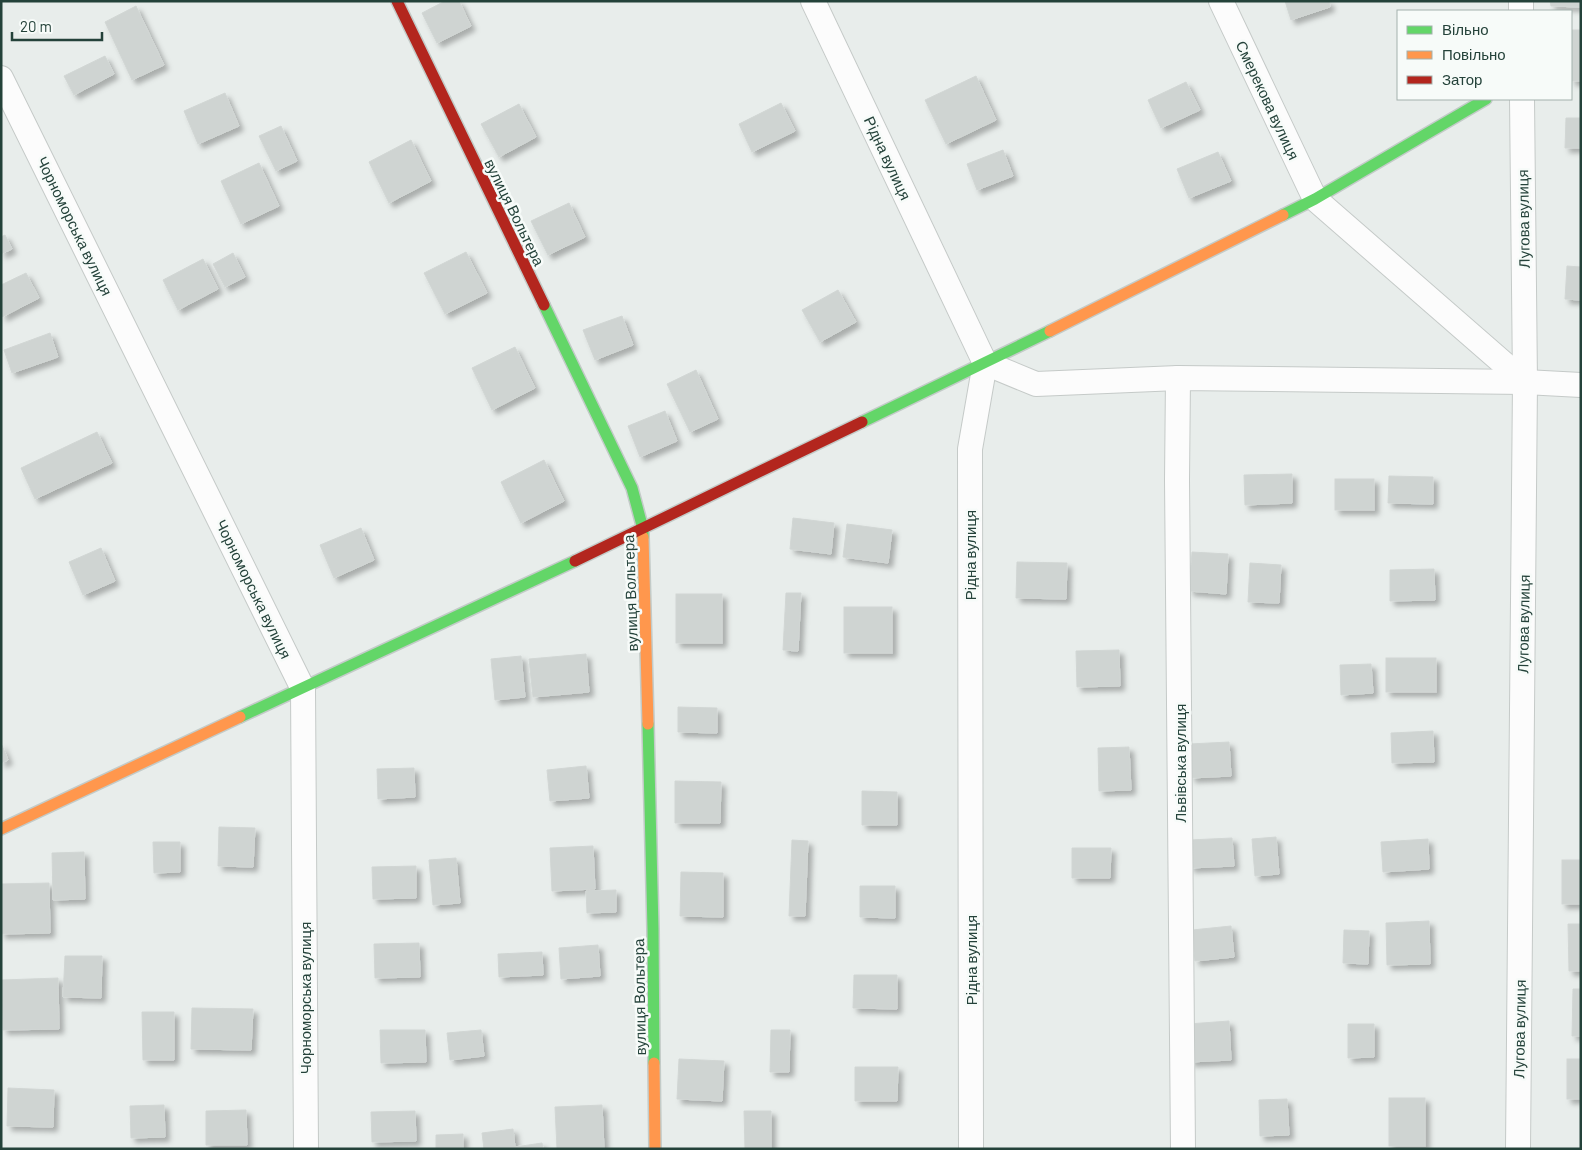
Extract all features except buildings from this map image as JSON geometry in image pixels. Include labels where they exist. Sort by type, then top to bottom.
[{"type":"street","name":"вулиця Вольтера","points":[[397,1],[632,488],[643,529],[653,920],[655,1149]]},
{"type":"street","name":"Рідна вулиця","points":[[813,1],[986,364],[970,449],[971,1149]]},
{"type":"street","name":"Смерекова вулиця","points":[[1221,1],[1315,199]]},
{"type":"street","name":"Чорноморська вулиця","points":[[1,78],[303,689],[306,1149]]},
{"type":"street","points":[[1,830],[643,529],[986,364],[1315,199],[1484,100]]},
{"type":"street","name":"Лугова вулиця","points":[[1518,1149],[1525,382],[1522,100]]},
{"type":"street","points":[[1315,199],[1525,382]]},
{"type":"street","points":[[986,364],[1036,384],[1178,378],[1525,382],[1581,385]]},
{"type":"street","name":"Львівська вулиця","points":[[1178,378],[1183,1149]]},
{"type":"traffic: fast","points":[[1283,215],[1315,199],[1484,100]]},
{"type":"traffic: fast","points":[[544,305],[632,488],[643,529],[643,537]]},
{"type":"traffic: fast","points":[[862,422],[1050,331]]},
{"type":"traffic: fast","points":[[240,717],[575,561]]},
{"type":"traffic: fast","points":[[648,724],[654,1063]]},
{"type":"traffic: slow","points":[[1050,331],[1283,215]]},
{"type":"traffic: slow","points":[[643,537],[648,724]]},
{"type":"traffic: slow","points":[[1,829],[240,717]]},
{"type":"traffic: slow","points":[[654,1063],[655,1149]]},
{"type":"traffic: jam","points":[[397,1],[544,305]]},
{"type":"traffic: jam","points":[[575,561],[862,422]]}]
